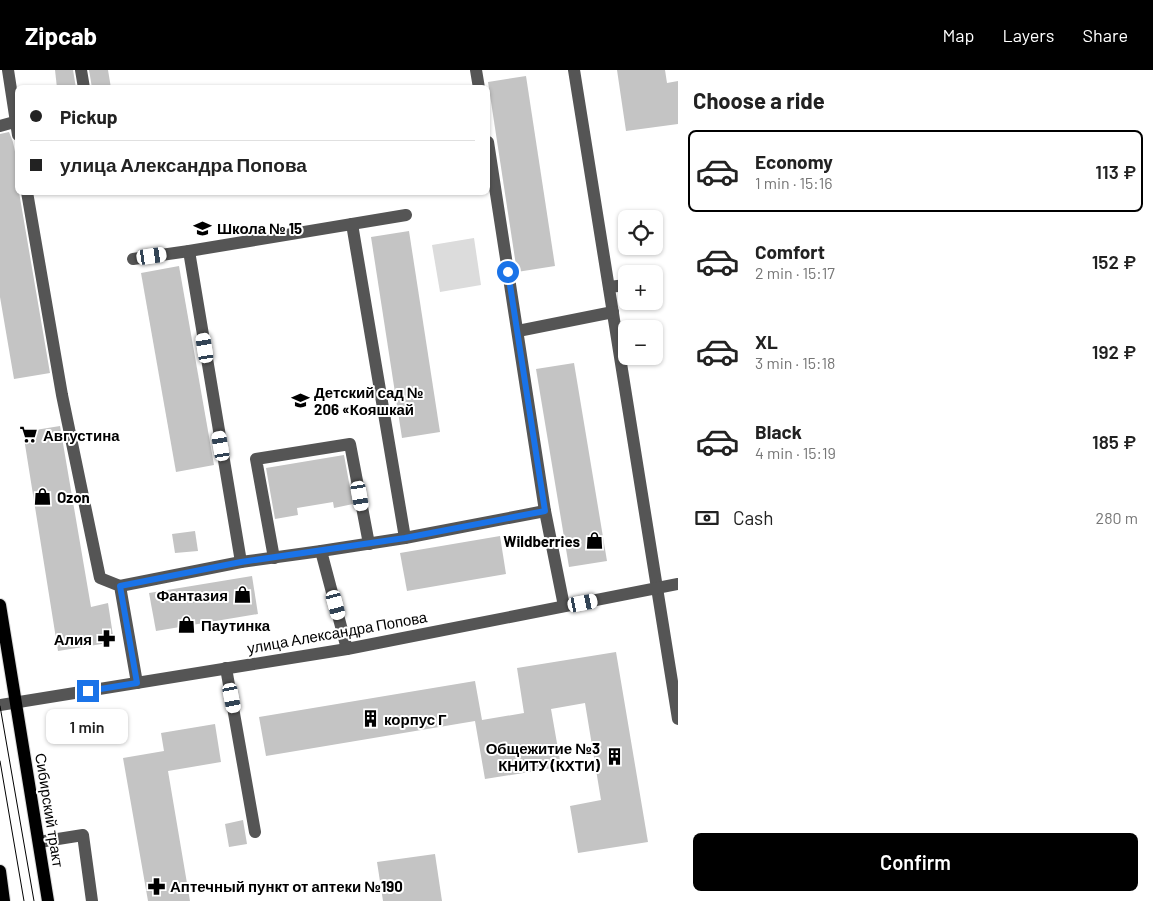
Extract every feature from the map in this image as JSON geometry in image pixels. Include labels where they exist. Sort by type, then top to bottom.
[{"type":"main road","name":"Сибирский тракт","points":[[0,605],[48,901]]},
{"type":"main road","points":[[0,871],[3,900]]},
{"type":"street","points":[[8,70],[15,115]]},
{"type":"street","points":[[82,70],[84,85]]},
{"type":"street","points":[[476,70],[478,85]]},
{"type":"street","points":[[574,70],[678,719]]},
{"type":"street","points":[[0,126],[15,121]]},
{"type":"street","points":[[490,155],[545,511],[564,606]]},
{"type":"street","points":[[28,195],[63,400],[100,578],[120,586],[241,562],[405,538],[545,511]]},
{"type":"street","points":[[133,259],[406,215]]},
{"type":"street","points":[[352,224],[405,538]]},
{"type":"street","points":[[189,251],[241,562]]},
{"type":"street","points":[[609,287],[618,286]]},
{"type":"street","points":[[518,331],[613,312]]},
{"type":"street","points":[[274,558],[256,459],[350,444],[369,544]]},
{"type":"street","points":[[321,551],[347,649]]},
{"type":"street","name":"улица Александра Попова","points":[[0,705],[347,649],[678,584]]},
{"type":"street","points":[[120,586],[137,683]]},
{"type":"street","points":[[226,668],[255,832]]},
{"type":"street","points":[[39,842],[83,835],[92,901]]},
{"type":"shaded area","points":[[474,238],[481,285],[440,292],[432,245]]},
{"type":"building","points":[[55,70],[73,70],[76,85],[57,85]]},
{"type":"building","points":[[89,70],[108,70],[110,85],[92,85]]},
{"type":"building","points":[[617,70],[665,70],[667,83],[678,81],[678,124],[626,131]]},
{"type":"building","points":[[526,76],[555,266],[517,272],[490,85],[488,82]]},
{"type":"building","points":[[9,132],[13,142],[15,152],[15,195],[20,195],[50,373],[14,379],[0,297],[0,134]]},
{"type":"building","points":[[409,231],[440,432],[402,438],[371,237]]},
{"type":"building","points":[[179,266],[214,465],[176,472],[141,273]]},
{"type":"building","points":[[574,363],[607,561],[569,567],[536,369]]},
{"type":"building","points":[[60,426],[91,607],[108,603],[114,642],[58,651],[23,432]]},
{"type":"building","points":[[344,455],[353,504],[334,508],[333,502],[297,508],[298,515],[275,519],[266,468]]},
{"type":"building","points":[[195,531],[198,551],[175,553],[172,534]]},
{"type":"building","points":[[500,536],[506,574],[407,591],[400,553]]},
{"type":"building","points":[[252,576],[258,614],[156,631],[149,593]]},
{"type":"building","points":[[616,652],[648,842],[578,853],[570,806],[601,800],[585,703],[551,709],[561,766],[536,771],[485,779],[475,721],[266,756],[259,717],[475,681],[482,720],[524,713],[517,668]]},
{"type":"building","points":[[215,724],[221,762],[168,771],[190,901],[148,901],[123,758],[164,751],[161,733]]},
{"type":"building","points":[[243,820],[247,844],[229,847],[225,824]]},
{"type":"building","points":[[435,854],[442,901],[383,901],[377,862]]},
{"type":"tram line","points":[[0,706],[34,901]]},
{"type":"tram line","points":[[0,761],[24,901]]},
{"type":"place","name":"Школа № 15","points":[[203,228]]},
{"type":"place","name":"Детский сад № 206 «Кояшкай","points":[[300,401]]},
{"type":"place","name":"Августина","points":[[29,435]]},
{"type":"place","name":"Ozon","points":[[43,497]]},
{"type":"place","name":"Wildberries","points":[[594,541]]},
{"type":"place","name":"Фантазия","points":[[242,595]]},
{"type":"place","name":"Паутинка","points":[[187,625]]},
{"type":"place","name":"Алия","points":[[106,639]]},
{"type":"place","name":"корпус Г","points":[[370,719]]},
{"type":"place","name":"Общежитие №3 КНИТУ (КХТИ)","points":[[614,757]]},
{"type":"place","name":"Аптечный пункт от аптеки №190","points":[[156,886]]},
{"type":"route","points":[[88,691],[137,683],[120,586],[241,562],[405,538],[545,511],[508,272]]}]
